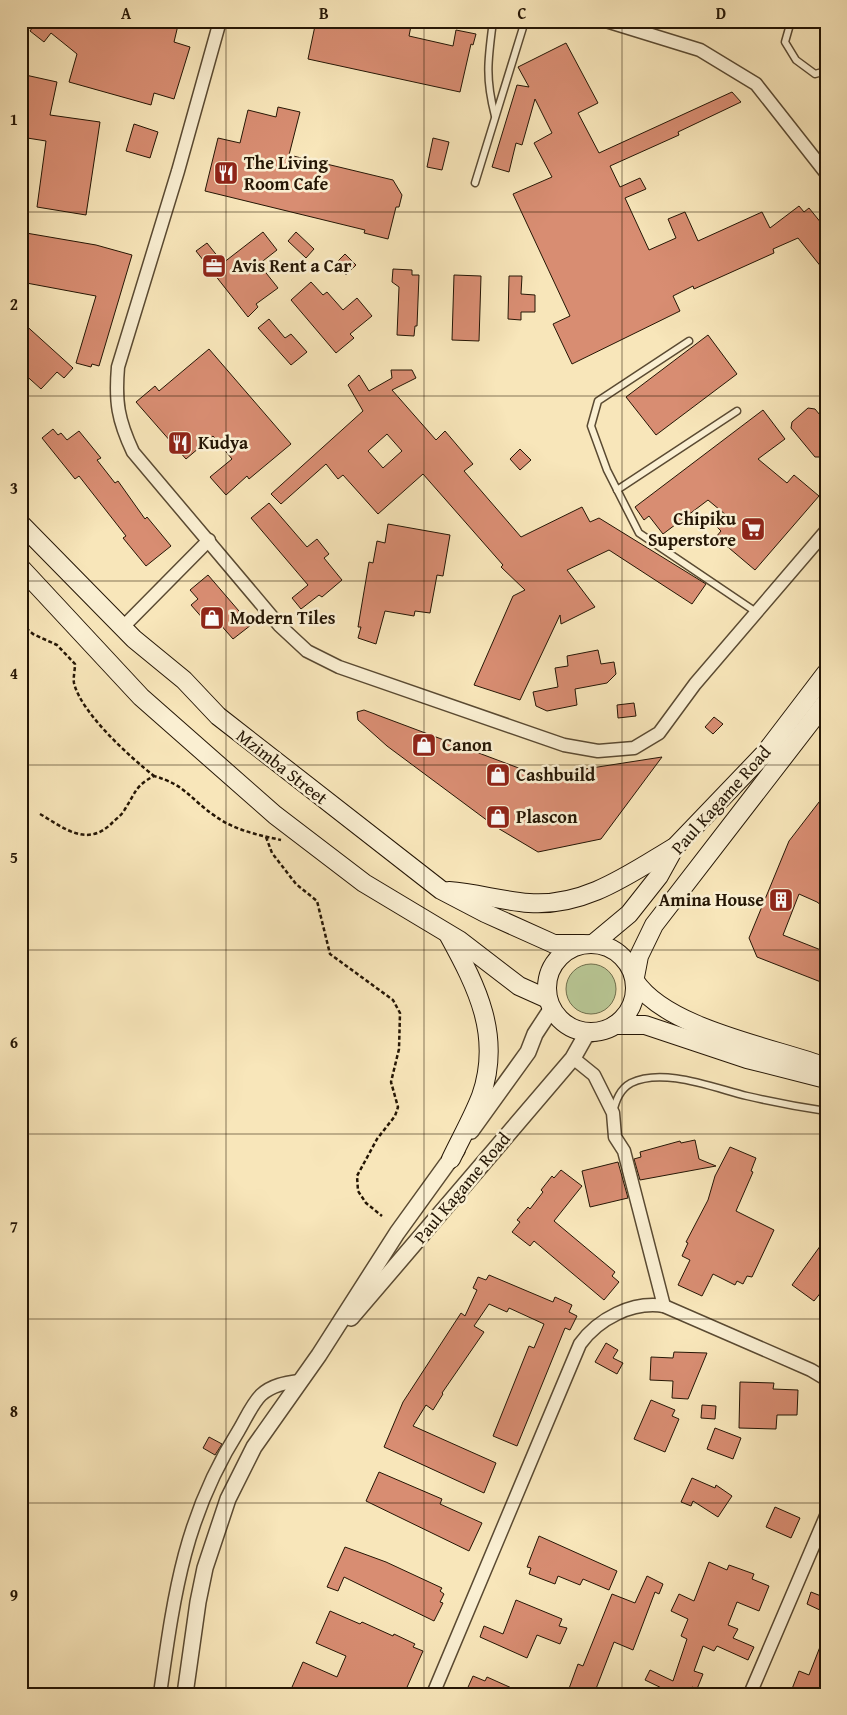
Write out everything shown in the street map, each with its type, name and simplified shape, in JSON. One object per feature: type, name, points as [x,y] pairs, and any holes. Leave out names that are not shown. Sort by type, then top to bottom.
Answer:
[{"type":"main road","name":"Mzimba Street","points":[[21,524],[123,627],[184,680],[218,716],[441,890],[485,914],[554,944],[589,944]]},
{"type":"main road","points":[[21,568],[141,697],[275,815],[364,883],[447,932],[519,986],[550,1004],[562,1021],[576,1029],[592,1032],[612,1027],[645,1025],[747,1059],[826,1079]]},
{"type":"main road","name":"Paul Kagame Road","points":[[589,944],[629,914],[659,876],[675,848],[765,753],[826,673]]},
{"type":"main road","points":[[612,1027],[632,1006],[636,989],[635,979],[639,956],[654,925],[826,702]]},
{"type":"main road","points":[[441,890],[472,892],[529,903],[558,902],[588,896],[675,848]]},
{"type":"main road","points":[[447,932],[471,975],[486,1016],[490,1051],[481,1095],[451,1159]]},
{"type":"main road","points":[[550,1004],[547,987],[554,964],[562,954],[589,944],[612,949],[622,956],[642,991],[662,1008],[696,1024],[826,1067]]},
{"type":"street","points":[[220,21],[178,171],[118,367],[116,392],[121,425],[134,452],[279,625],[307,651],[339,667],[564,745],[598,750],[634,748],[659,733],[695,684],[826,531]]},
{"type":"street","points":[[606,21],[700,50],[756,84],[826,173]]},
{"type":"street","points":[[123,627],[209,540]]},
{"type":"street","name":"Paul Kagame Road","points":[[319,1355],[397,1233],[528,1052],[550,1004]]},
{"type":"street","name":"Paul Kagame Road","points":[[185,1694],[198,1602],[205,1568],[228,1499],[254,1447],[299,1380],[319,1355],[404,1259],[573,1058],[586,1034],[612,1027]]},
{"type":"street","points":[[573,1058],[594,1075],[613,1113],[615,1137],[624,1151],[664,1306]]},
{"type":"street","points":[[433,1694],[580,1344],[599,1323],[610,1317],[643,1306],[664,1306],[811,1370],[826,1379]]},
{"type":"street","points":[[160,1694],[180,1569],[202,1501],[234,1438],[260,1395],[277,1384],[299,1380]]},
{"type":"street","points":[[750,1694],[826,1516]]},
{"type":"lane","points":[[494,21],[488,58],[488,89],[495,118]]},
{"type":"lane","points":[[475,183],[525,21]]},
{"type":"lane","points":[[791,21],[785,42],[796,60],[815,74],[826,71]]},
{"type":"lane","points":[[826,92],[826,98]]},
{"type":"lane","points":[[689,341],[598,401],[591,426],[607,470],[639,533],[756,612]]},
{"type":"lane","points":[[617,490],[737,411]]},
{"type":"lane","points":[[613,1113],[616,1100],[621,1091],[630,1084],[642,1080],[664,1078],[695,1082],[774,1102],[826,1111]]},
{"type":"path","points":[[21,624],[33,634],[57,645],[75,664],[74,682],[81,700],[127,755],[154,776],[168,780],[186,789],[203,807],[217,818],[250,833],[283,840]]},
{"type":"path","points":[[40,814],[75,834],[93,835],[104,831],[125,810],[141,782],[154,776]]},
{"type":"path","points":[[266,837],[272,852],[296,884],[318,901],[330,954],[393,1000],[400,1013],[398,1049],[391,1082],[398,1107],[395,1116],[377,1139],[357,1176],[358,1191],[366,1203],[382,1216]]},
{"type":"green space","points":[[591,964],[609,971],[616,989],[609,1007],[591,1014],[573,1007],[566,989],[573,971]]},
{"type":"building","points":[[37,21],[179,21],[174,42],[190,47],[174,99],[154,93],[151,105],[69,82],[77,54],[51,33],[44,42],[30,31]]},
{"type":"building","points":[[316,21],[346,21],[362,25],[363,21],[412,21],[409,36],[453,46],[456,30],[476,34],[473,45],[471,44],[460,92],[308,59]]},
{"type":"building","points":[[566,43],[598,103],[578,113],[599,153],[732,92],[741,102],[678,132],[679,135],[610,166],[620,187],[640,178],[646,189],[625,198],[649,250],[676,238],[668,219],[685,212],[698,241],[762,212],[770,228],[799,206],[804,212],[809,208],[826,229],[826,273],[798,238],[773,249],[774,253],[694,289],[693,286],[673,296],[680,311],[572,364],[553,324],[570,316],[513,194],[552,177],[534,143],[552,133],[535,99],[522,145],[516,143],[509,172],[492,167],[517,85],[529,87],[518,67]]},
{"type":"building","points":[[21,74],[57,82],[50,115],[100,122],[86,215],[37,207],[46,141],[21,137]]},
{"type":"building","points":[[278,107],[300,112],[289,155],[393,180],[402,195],[399,207],[396,207],[388,239],[364,233],[365,230],[205,191],[218,138],[240,143],[248,110],[276,117]]},
{"type":"building","points":[[134,124],[158,132],[150,158],[126,151]]},
{"type":"building","points":[[433,138],[449,142],[442,170],[427,167]]},
{"type":"building","points":[[263,232],[277,250],[259,264],[278,288],[256,304],[258,307],[248,317],[196,251],[207,243],[223,263]]},
{"type":"building","points":[[296,232],[314,249],[306,258],[288,241]]},
{"type":"building","points":[[26,233],[96,245],[132,255],[99,366],[92,364],[91,367],[76,363],[96,296],[21,282],[21,235],[25,236]]},
{"type":"building","points":[[345,254],[356,265],[346,275],[335,264]]},
{"type":"building","points":[[393,269],[412,270],[412,275],[419,275],[417,326],[415,326],[414,336],[397,335],[399,287],[392,282]]},
{"type":"building","points":[[454,275],[481,276],[479,341],[452,340]]},
{"type":"building","points":[[509,276],[522,276],[521,294],[535,295],[535,312],[521,312],[521,320],[508,319]]},
{"type":"building","points":[[311,282],[323,295],[327,292],[343,310],[357,298],[372,316],[350,334],[354,338],[336,353],[291,300]]},
{"type":"building","points":[[269,319],[285,338],[291,334],[307,352],[291,365],[258,328]]},
{"type":"building","points":[[21,321],[73,368],[64,378],[57,372],[41,389],[21,371]]},
{"type":"building","points":[[708,335],[737,374],[656,435],[626,397]]},
{"type":"building","points":[[209,349],[291,444],[249,479],[247,476],[226,495],[210,477],[232,459],[213,436],[186,459],[136,402],[155,386],[159,391]]},
{"type":"building","points":[[391,370],[412,370],[416,378],[392,390],[436,440],[445,431],[473,464],[464,471],[521,537],[582,507],[590,522],[599,518],[706,584],[692,604],[609,550],[567,570],[595,607],[561,624],[560,615],[520,700],[474,685],[513,596],[525,590],[501,567],[503,565],[423,474],[378,514],[343,475],[338,479],[326,464],[281,504],[271,494],[363,411],[348,385],[359,375],[369,391],[392,378]],"holes":[[[387,434],[402,451],[383,468],[368,451]]]},
{"type":"building","points":[[808,408],[815,409],[820,415],[826,410],[826,453],[821,457],[815,457],[791,428],[792,422]]},
{"type":"building","points":[[763,410],[785,439],[758,459],[787,483],[794,475],[819,496],[755,570],[716,537],[721,531],[716,526],[726,515],[708,500],[663,534],[649,516],[644,520],[635,507]]},
{"type":"building","points":[[53,429],[58,435],[61,433],[67,440],[79,431],[101,458],[97,460],[115,483],[118,481],[145,519],[147,517],[171,546],[146,566],[123,538],[126,536],[79,476],[75,479],[42,438]]},
{"type":"building","points":[[520,449],[531,460],[520,470],[510,459]]},
{"type":"building","points":[[269,503],[307,547],[317,539],[329,554],[324,558],[342,580],[322,597],[319,595],[301,609],[292,598],[308,585],[251,518]]},
{"type":"building","points":[[388,524],[450,535],[443,576],[437,575],[430,613],[415,611],[414,616],[385,611],[376,644],[358,638],[361,627],[358,627],[369,562],[373,563],[377,541],[385,543]]},
{"type":"building","points":[[208,575],[251,625],[233,639],[219,623],[212,629],[191,605],[198,599],[190,590]]},
{"type":"building","points":[[598,650],[601,664],[614,662],[616,674],[607,683],[575,689],[577,705],[547,711],[536,706],[533,692],[558,687],[555,668],[568,666],[567,656]]},
{"type":"building","points":[[634,703],[636,716],[618,718],[617,705]]},
{"type":"building","points":[[364,710],[540,776],[662,757],[601,839],[538,852],[496,827],[387,746],[358,720],[357,712]]},
{"type":"building","points":[[714,717],[723,724],[713,734],[705,727]]},
{"type":"building","name":"Amina House","points":[[826,793],[826,909],[817,902],[799,894],[783,935],[826,952],[826,984],[757,957],[749,938],[789,841]]},
{"type":"building","points":[[695,1140],[699,1159],[716,1166],[640,1180],[634,1159],[641,1157],[640,1152],[680,1141],[681,1143]]},
{"type":"building","points":[[730,1147],[756,1158],[751,1171],[753,1172],[736,1211],[774,1230],[752,1277],[747,1276],[743,1284],[737,1281],[735,1285],[713,1274],[702,1296],[678,1285],[690,1260],[682,1256],[688,1243],[686,1242],[708,1200],[715,1176]]},
{"type":"building","points":[[618,1162],[628,1198],[590,1207],[582,1171]]},
{"type":"building","points":[[561,1170],[582,1186],[554,1221],[615,1272],[612,1276],[619,1282],[604,1300],[534,1241],[530,1246],[512,1232],[520,1222],[517,1220],[528,1207],[530,1209],[552,1176],[554,1178]]},
{"type":"building","points":[[826,1238],[826,1286],[814,1301],[792,1285]]},
{"type":"building","points":[[489,1275],[553,1302],[555,1297],[572,1305],[569,1312],[577,1316],[570,1330],[565,1328],[517,1446],[493,1436],[529,1346],[534,1348],[544,1324],[509,1308],[507,1312],[489,1304],[474,1326],[484,1332],[442,1393],[433,1410],[426,1405],[413,1426],[496,1463],[484,1493],[384,1447],[403,1402],[461,1313],[465,1316],[477,1290],[473,1288],[478,1277],[486,1280]]},
{"type":"building","points":[[606,1343],[618,1350],[613,1358],[623,1363],[617,1374],[595,1362]]},
{"type":"building","points":[[674,1352],[707,1353],[688,1399],[672,1398],[673,1381],[650,1380],[651,1357],[673,1358]]},
{"type":"building","points":[[740,1382],[774,1383],[773,1389],[798,1390],[797,1415],[777,1415],[776,1429],[739,1428]]},
{"type":"building","points":[[651,1400],[675,1410],[672,1416],[679,1419],[665,1452],[634,1439]]},
{"type":"building","points":[[702,1405],[716,1406],[715,1419],[701,1418]]},
{"type":"building","points":[[715,1428],[741,1438],[733,1459],[707,1449]]},
{"type":"building","points":[[209,1437],[222,1444],[215,1455],[203,1448]]},
{"type":"building","points":[[379,1472],[442,1499],[440,1504],[482,1523],[469,1551],[366,1501]]},
{"type":"building","points":[[692,1478],[715,1488],[716,1485],[732,1496],[718,1517],[693,1501],[691,1506],[681,1502]]},
{"type":"building","points":[[775,1507],[800,1518],[791,1538],[766,1527]]},
{"type":"building","points":[[539,1536],[617,1571],[609,1590],[583,1579],[580,1585],[558,1576],[555,1584],[529,1574],[531,1568],[527,1567]]},
{"type":"building","points":[[345,1547],[386,1562],[442,1588],[440,1591],[444,1594],[440,1602],[443,1603],[434,1621],[344,1577],[338,1591],[327,1587]]},
{"type":"building","points":[[709,1562],[727,1570],[729,1565],[754,1574],[752,1579],[769,1586],[759,1611],[737,1602],[728,1625],[738,1629],[733,1638],[754,1647],[748,1660],[717,1646],[714,1651],[703,1646],[694,1671],[703,1674],[697,1689],[692,1687],[690,1694],[674,1694],[645,1680],[650,1670],[673,1681],[687,1639],[681,1636],[688,1619],[671,1611],[679,1594],[694,1601]]},
{"type":"building","points":[[647,1576],[663,1584],[659,1594],[655,1592],[633,1650],[614,1642],[594,1694],[567,1694],[578,1664],[583,1666],[612,1594],[635,1603]]},
{"type":"building","points":[[811,1592],[826,1598],[822,1611],[807,1604]]},
{"type":"building","points":[[516,1600],[562,1619],[559,1626],[567,1628],[560,1644],[537,1635],[527,1658],[480,1637],[484,1626],[503,1634]]},
{"type":"building","points":[[330,1611],[360,1624],[362,1622],[393,1636],[394,1634],[415,1644],[413,1647],[423,1651],[404,1694],[289,1694],[303,1662],[337,1677],[346,1656],[316,1643]]},
{"type":"building","points":[[825,1634],[826,1694],[790,1694],[799,1671],[809,1675]]},
{"type":"building","points":[[473,1676],[485,1681],[487,1677],[525,1694],[465,1694]]},
{"type":"place","name":"The Living Room Cafe","points":[[226,173]]},
{"type":"place","name":"Avis Rent a Car","points":[[214,266]]},
{"type":"place","name":"Kudya","points":[[180,443]]},
{"type":"place","name":"Chipiku Superstore","points":[[753,529]]},
{"type":"place","name":"Modern Tiles","points":[[212,618]]},
{"type":"place","name":"Canon","points":[[424,745]]},
{"type":"place","name":"Cashbuild","points":[[498,775]]},
{"type":"place","name":"Plascon","points":[[498,817]]},
{"type":"place","name":"Amina House","points":[[781,900]]}]
